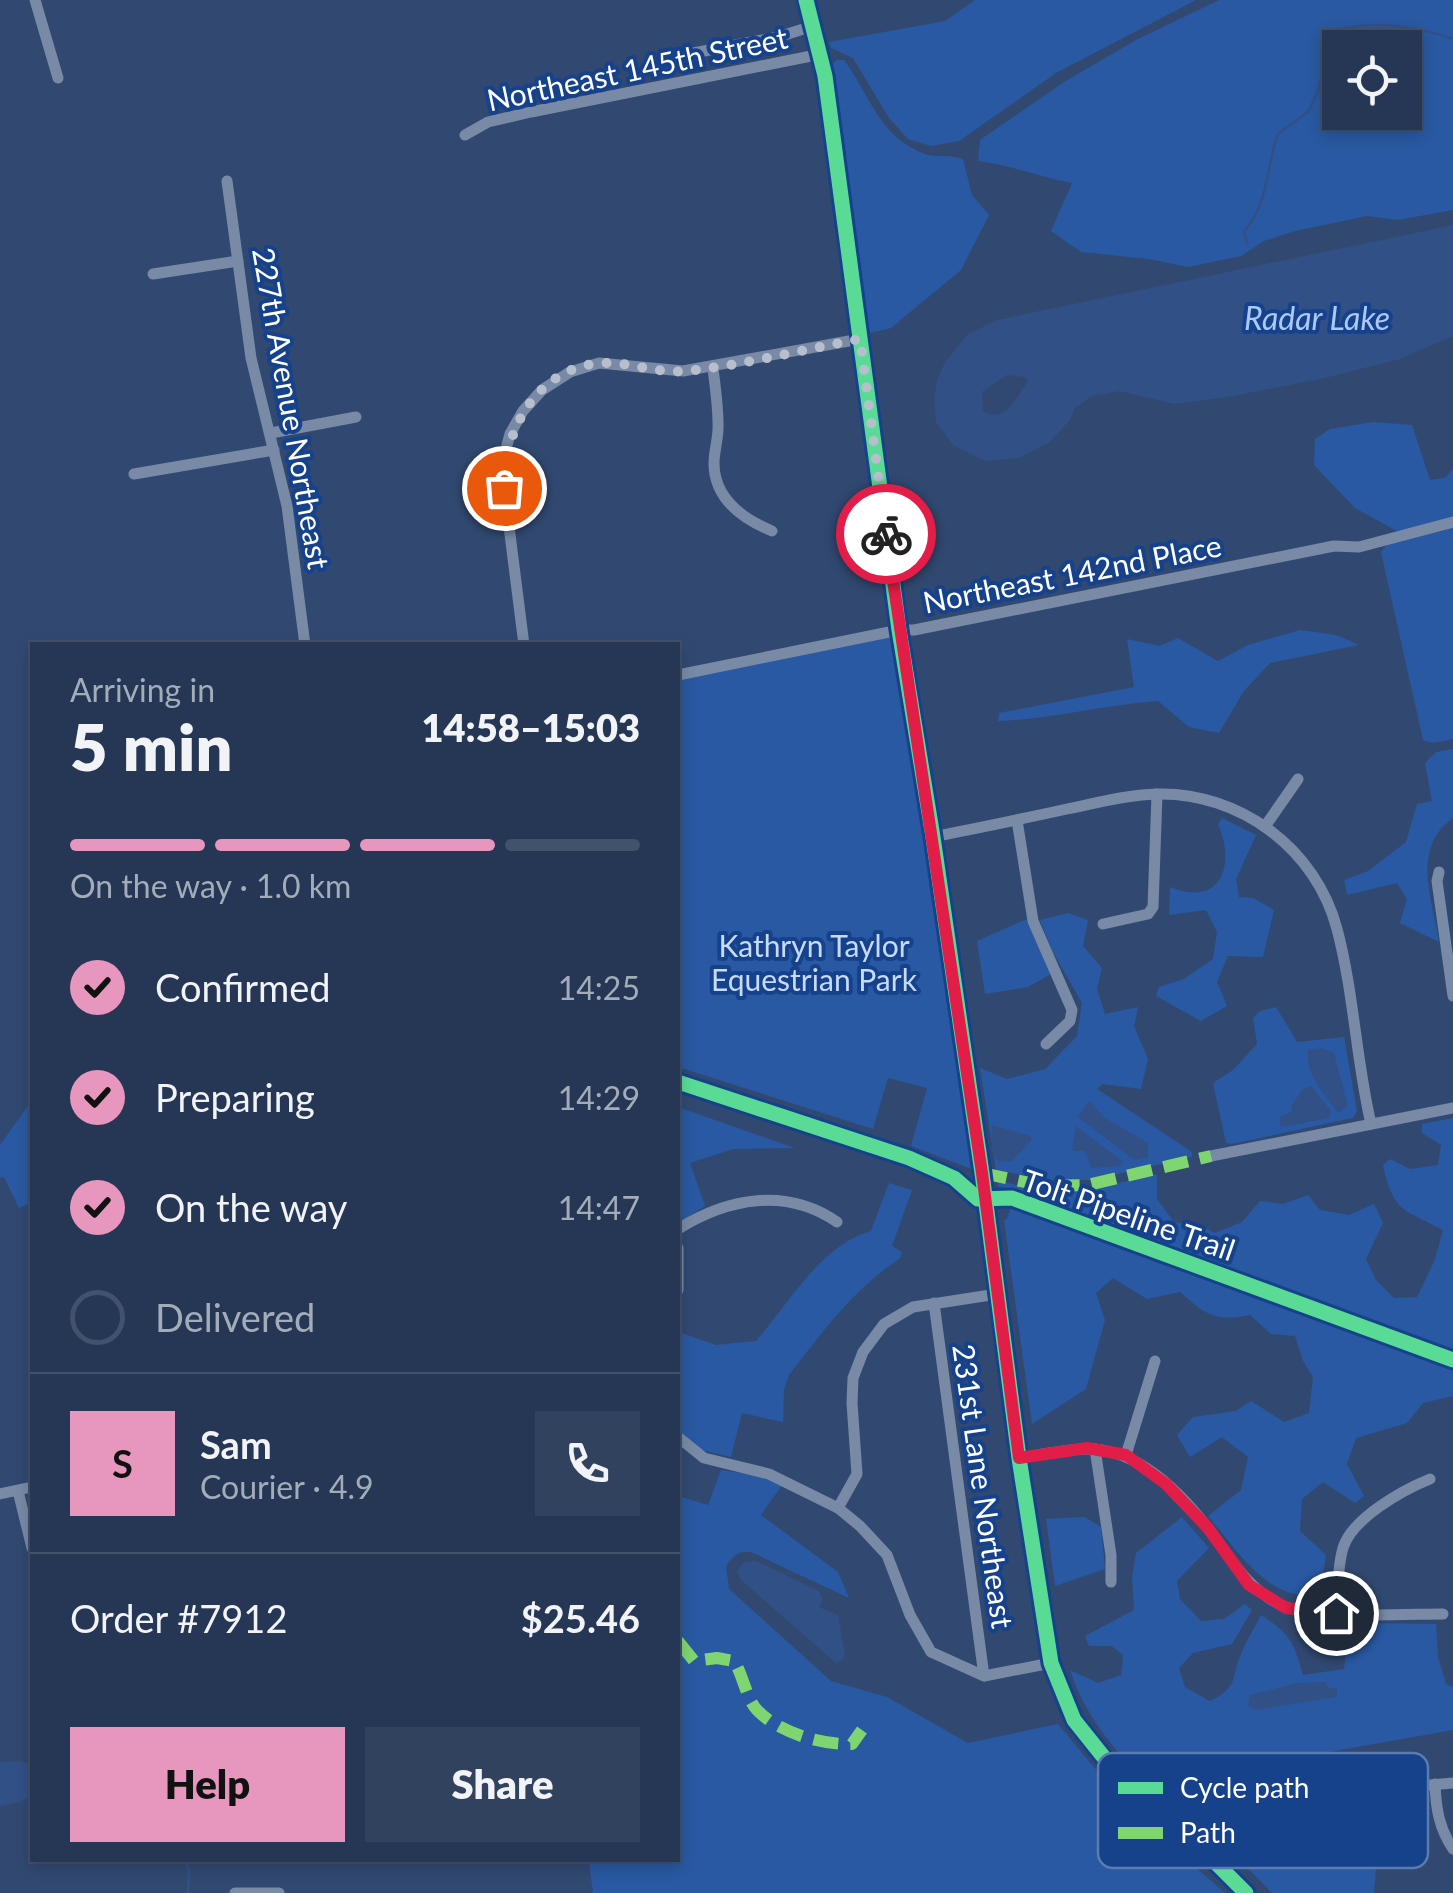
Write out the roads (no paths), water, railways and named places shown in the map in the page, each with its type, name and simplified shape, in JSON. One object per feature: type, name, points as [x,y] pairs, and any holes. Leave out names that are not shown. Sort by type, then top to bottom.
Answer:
[{"type":"street","points":[[34,0],[58,78]]},
{"type":"street","points":[[806,0],[821,54],[899,630],[1051,1663],[1074,1720],[1101,1753]]},
{"type":"street","points":[[684,54],[778,37],[814,26]]},
{"type":"street","name":"Northeast 145th Street","points":[[465,135],[488,122],[531,112],[821,54]]},
{"type":"street","name":"227th Avenue Northeast","points":[[228,180],[251,358],[296,561],[305,642]]},
{"type":"street","points":[[153,274],[238,261]]},
{"type":"street","points":[[524,642],[503,460],[510,434],[523,411],[542,390],[570,372],[599,363],[660,372],[713,368],[860,339]]},
{"type":"street","points":[[713,368],[718,424],[714,466],[719,486],[732,508],[748,521],[772,531]]},
{"type":"street","points":[[270,433],[356,417]]},
{"type":"street","points":[[134,474],[274,450]]},
{"type":"street","name":"Northeast 142nd Place","points":[[680,674],[1151,585],[1334,546],[1359,548],[1453,522]]},
{"type":"street","points":[[1266,825],[1298,779]]},
{"type":"street","points":[[932,837],[1157,794],[1228,806],[1266,825],[1306,864],[1327,900],[1338,930],[1359,1074],[1371,1124]]},
{"type":"street","points":[[1103,924],[1148,914],[1154,907],[1157,794]]},
{"type":"street","points":[[1017,820],[1033,921],[1072,1010],[1070,1021],[1046,1044]]},
{"type":"street","points":[[1439,872],[1453,996]]},
{"type":"street","points":[[1211,1156],[1453,1108]]},
{"type":"street","points":[[680,1228],[702,1214],[741,1201],[786,1200],[820,1210],[837,1222]]},
{"type":"street","points":[[838,1508],[856,1474],[852,1403],[854,1378],[863,1352],[884,1324],[913,1308],[997,1294]]},
{"type":"street","name":"231st Lane Northeast","points":[[934,1303],[984,1676]]},
{"type":"street","points":[[1126,1455],[1154,1362]]},
{"type":"street","points":[[680,1440],[704,1458],[769,1474],[838,1508],[887,1555],[910,1615],[932,1652],[984,1676],[1051,1663]]},
{"type":"street","points":[[1019,1458],[1095,1450],[1126,1455],[1166,1484],[1208,1528],[1249,1585],[1286,1608],[1336,1613],[1443,1614]]},
{"type":"street","points":[[1095,1450],[1111,1555],[1110,1582]]},
{"type":"street","points":[[1336,1613],[1344,1545],[1372,1512],[1401,1491],[1430,1480]]},
{"type":"street","points":[[0,1494],[30,1488]]},
{"type":"street","points":[[18,1491],[30,1540]]},
{"type":"street","points":[[1428,1785],[1453,1782]]},
{"type":"street","points":[[1435,1784],[1442,1834],[1453,1849]]},
{"type":"street","points":[[1221,1868],[1246,1893]]},
{"type":"street","points":[[235,1893],[278,1893]]},
{"type":"water","name":"Radar Lake","points":[[1453,225],[1453,336],[1400,359],[1228,397],[1174,404],[1120,391],[1092,396],[1075,408],[1070,420],[1050,442],[1019,458],[985,461],[953,445],[936,422],[934,397],[945,362],[967,335],[997,320]],"holes":[[[1007,375],[1028,381],[1004,412],[983,411],[982,392]]]},
{"type":"water","points":[[1322,1048],[1334,1053],[1348,1107],[1338,1113],[1310,1068],[1308,1050]]},
{"type":"water","points":[[1311,1086],[1331,1111],[1329,1118],[1281,1127],[1279,1118],[1292,1111],[1291,1106],[1303,1089]]},
{"type":"water","points":[[1089,1101],[1105,1118],[1148,1143],[1148,1157],[1134,1160],[1078,1117]]},
{"type":"water","points":[[992,1125],[1030,1136],[1032,1140],[1012,1161],[999,1162],[991,1150]]},
{"type":"water","points":[[1076,1126],[1123,1162],[1120,1166],[1092,1168],[1084,1151],[1072,1151]]},
{"type":"water","points":[[756,1561],[819,1591],[823,1600],[819,1607],[838,1615],[843,1660],[836,1663],[740,1579],[737,1571],[744,1562]]},
{"type":"water","points":[[1326,1682],[1328,1688],[1337,1688],[1337,1697],[1256,1710],[1248,1705],[1250,1695],[1298,1683]]},
{"type":"water","points":[[0,1762],[30,1764],[30,1796],[0,1806]]},
{"type":"waterway","points":[[1247,244],[1244,231],[1263,197],[1278,134],[1309,111],[1328,50],[1341,29],[1397,26],[1453,39]]},
{"type":"waterway","points":[[186,1862],[188,1893]]},
{"type":"park label","name":"Kathryn Taylor Equestrian Park","points":[[814,962]]}]
